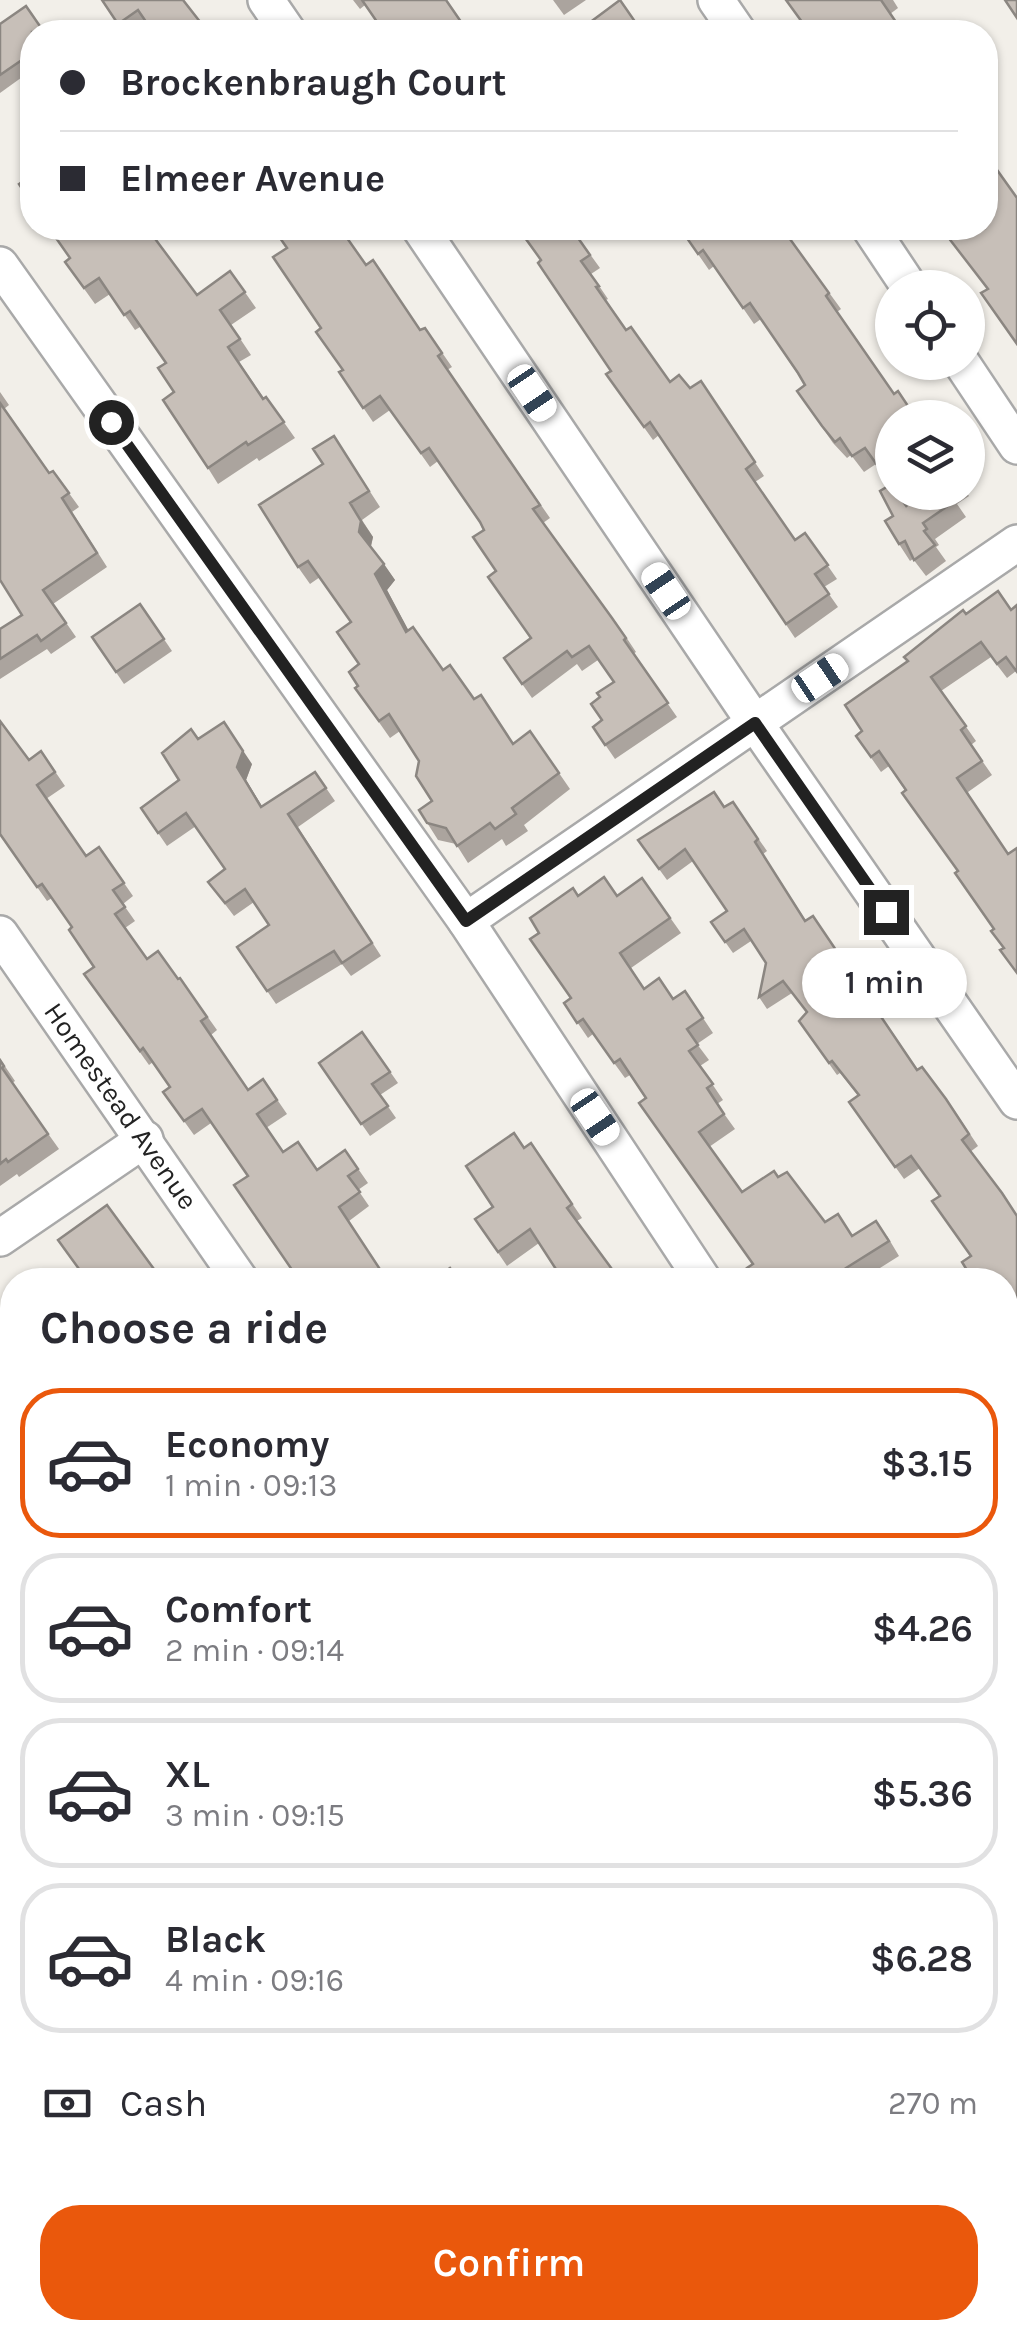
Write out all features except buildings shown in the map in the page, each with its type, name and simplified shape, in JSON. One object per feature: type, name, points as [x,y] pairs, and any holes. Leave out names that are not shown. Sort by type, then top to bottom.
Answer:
[{"type":"street","points":[[428,240],[1017,1102]]},
{"type":"street","points":[[878,240],[898,270]]},
{"type":"street","points":[[0,265],[466,921],[695,1268]]},
{"type":"street","points":[[973,380],[1017,446]]},
{"type":"street","points":[[466,921],[1017,544]]},
{"type":"street","name":"Homestead Avenue","points":[[0,934],[232,1268]]},
{"type":"street","points":[[0,1238],[144,1139]]},
{"type":"route","points":[[111,422],[466,921],[755,723],[886,912]]}]
